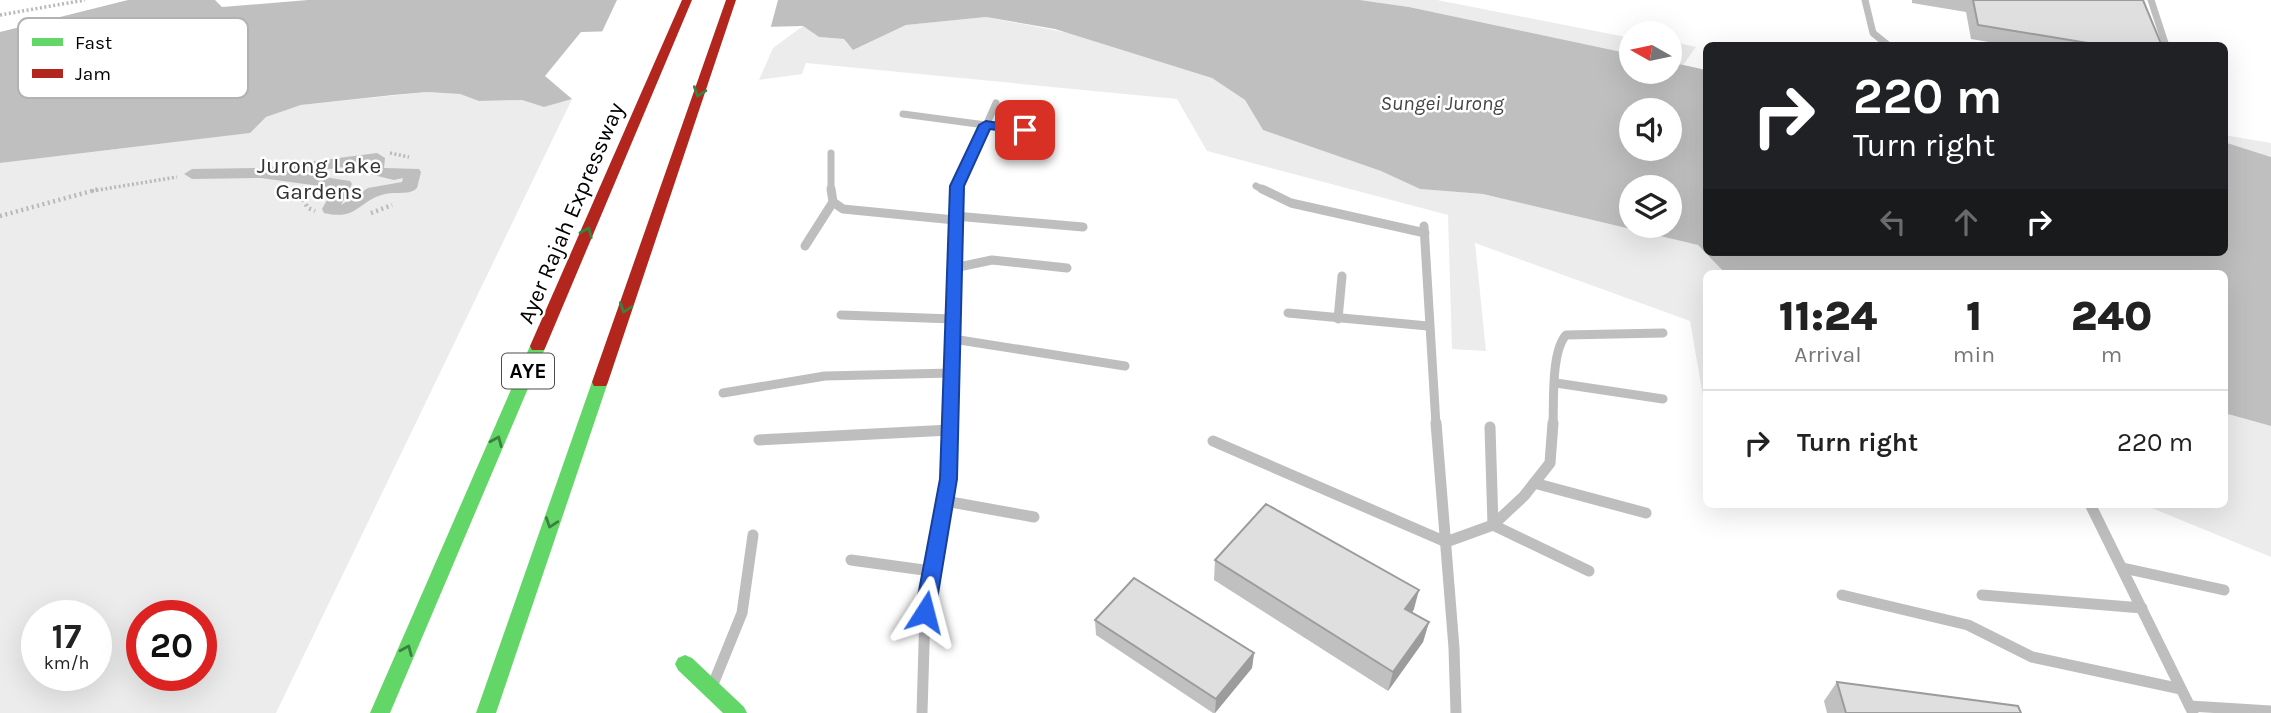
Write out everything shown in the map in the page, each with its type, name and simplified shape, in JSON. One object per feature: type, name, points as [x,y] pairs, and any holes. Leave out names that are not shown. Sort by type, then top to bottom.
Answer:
[{"type":"main road","name":"Ayer Rajah Expressway","points":[[380,713],[687,0]]},
{"type":"main road","points":[[486,713],[731,0]]},
{"type":"main road","points":[[685,664],[737,713]]},
{"type":"street","points":[[192,174],[261,173],[356,158],[377,158],[375,171],[382,174],[414,172],[409,188],[393,186],[361,197],[344,211],[330,209],[344,184],[261,173]]},
{"type":"lane","points":[[1866,0],[1870,30],[1882,42]]},
{"type":"lane","points":[[2151,0],[2165,42]]},
{"type":"lane","points":[[922,713],[925,612],[946,501],[957,186],[996,103]]},
{"type":"lane","points":[[903,114],[1045,133]]},
{"type":"lane","points":[[831,153],[833,202],[843,209],[1083,227]]},
{"type":"lane","points":[[1256,186],[1291,203],[1425,230],[1428,326],[1446,542],[1456,713]]},
{"type":"lane","points":[[805,246],[833,202]]},
{"type":"lane","points":[[954,268],[992,260],[1067,268]]},
{"type":"lane","points":[[1338,319],[1342,276]]},
{"type":"lane","points":[[1288,313],[1428,326]]},
{"type":"lane","points":[[841,315],[953,319]]},
{"type":"lane","points":[[1213,441],[1446,542],[1493,525],[1524,496],[1550,463],[1560,342],[1566,335],[1663,333]]},
{"type":"lane","points":[[953,339],[1125,366]]},
{"type":"lane","points":[[723,394],[825,376],[952,373]]},
{"type":"lane","points":[[1556,383],[1663,399]]},
{"type":"lane","points":[[1490,428],[1493,525]]},
{"type":"lane","points":[[759,440],[950,430]]},
{"type":"lane","points":[[1534,483],[1646,513]]},
{"type":"lane","points":[[946,501],[1034,517]]},
{"type":"lane","points":[[2092,508],[2191,710],[2271,711]]},
{"type":"lane","points":[[1493,525],[1589,571]]},
{"type":"lane","points":[[711,689],[741,613],[753,535]]},
{"type":"lane","points":[[851,560],[931,571]]},
{"type":"lane","points":[[2123,568],[2224,590]]},
{"type":"lane","points":[[1982,594],[2142,608]]},
{"type":"lane","points":[[1842,595],[1968,625],[2032,657],[2181,689]]},
{"type":"path","points":[[0,15],[85,0]]},
{"type":"path","points":[[0,216],[109,186],[192,174]]},
{"type":"green space","points":[[1360,0],[1437,0],[1619,36],[1619,51],[1409,7]]},
{"type":"green space","points":[[986,17],[1090,37],[1212,78],[1245,100],[1263,130],[1381,171],[1420,189],[1483,194],[1619,226],[1619,238],[1668,238],[1698,245],[1703,250],[1703,256],[1709,256],[1722,270],[1703,270],[1703,396],[1690,321],[1475,243],[1486,351],[1452,349],[1448,215],[1207,151],[1177,99],[806,63],[802,74],[759,80],[773,48],[803,26],[819,37],[844,39],[853,50],[906,25]]},
{"type":"green space","points":[[1682,44],[1696,47],[1683,65]]},
{"type":"green space","name":"Jurong Lake Gardens","points":[[427,92],[460,94],[479,101],[522,100],[544,107],[572,99],[276,713],[0,713],[0,163],[249,133],[266,117],[301,105]]},
{"type":"green space","points":[[2228,136],[2271,143],[2271,157],[2228,143]]},
{"type":"green space","points":[[2228,414],[2271,426],[2271,557],[2152,508],[2228,508]]},
{"type":"water","name":"Sungei Jurong","points":[[128,0],[215,0],[222,7],[308,0],[1360,0],[1409,7],[1619,51],[1619,84],[1682,84],[1682,65],[1703,69],[1703,250],[1698,245],[1668,238],[1682,238],[1682,175],[1619,175],[1619,226],[1483,194],[1420,189],[1381,171],[1263,130],[1245,100],[1212,78],[1055,29],[986,17],[906,25],[853,50],[844,39],[819,37],[803,26],[581,32],[545,76],[572,99],[544,107],[522,100],[479,101],[460,94],[427,92],[393,95],[301,105],[266,117],[250,133],[0,163],[0,32],[18,28],[18,98],[248,98],[248,18],[56,18]]},
{"type":"water","name":"Sungei Jurong","points":[[2228,143],[2271,157],[2271,426],[2228,414],[2228,270],[1722,270],[1709,256],[2228,256]]},
{"type":"pier","points":[[617,0],[778,0],[770,30],[601,34]]},
{"type":"building","points":[[1973,0],[2143,0],[2160,42],[2082,42],[1978,25]]},
{"type":"building","points":[[1266,504],[1419,590],[1405,609],[1429,622],[1393,672],[1215,560]]},
{"type":"building","points":[[1134,578],[1254,653],[1216,699],[1095,620]]},
{"type":"building","points":[[1837,682],[2018,706],[2021,713],[1846,713]]},
{"type":"traffic: fast","points":[[380,713],[538,346]]},
{"type":"traffic: fast","points":[[486,713],[600,382]]},
{"type":"traffic: fast","points":[[685,664],[737,713]]},
{"type":"traffic: jam","points":[[538,346],[687,0]]},
{"type":"traffic: jam","points":[[600,382],[731,0]]},
{"type":"route","points":[[925,612],[949,479],[957,186],[986,125],[1025,130]]}]
